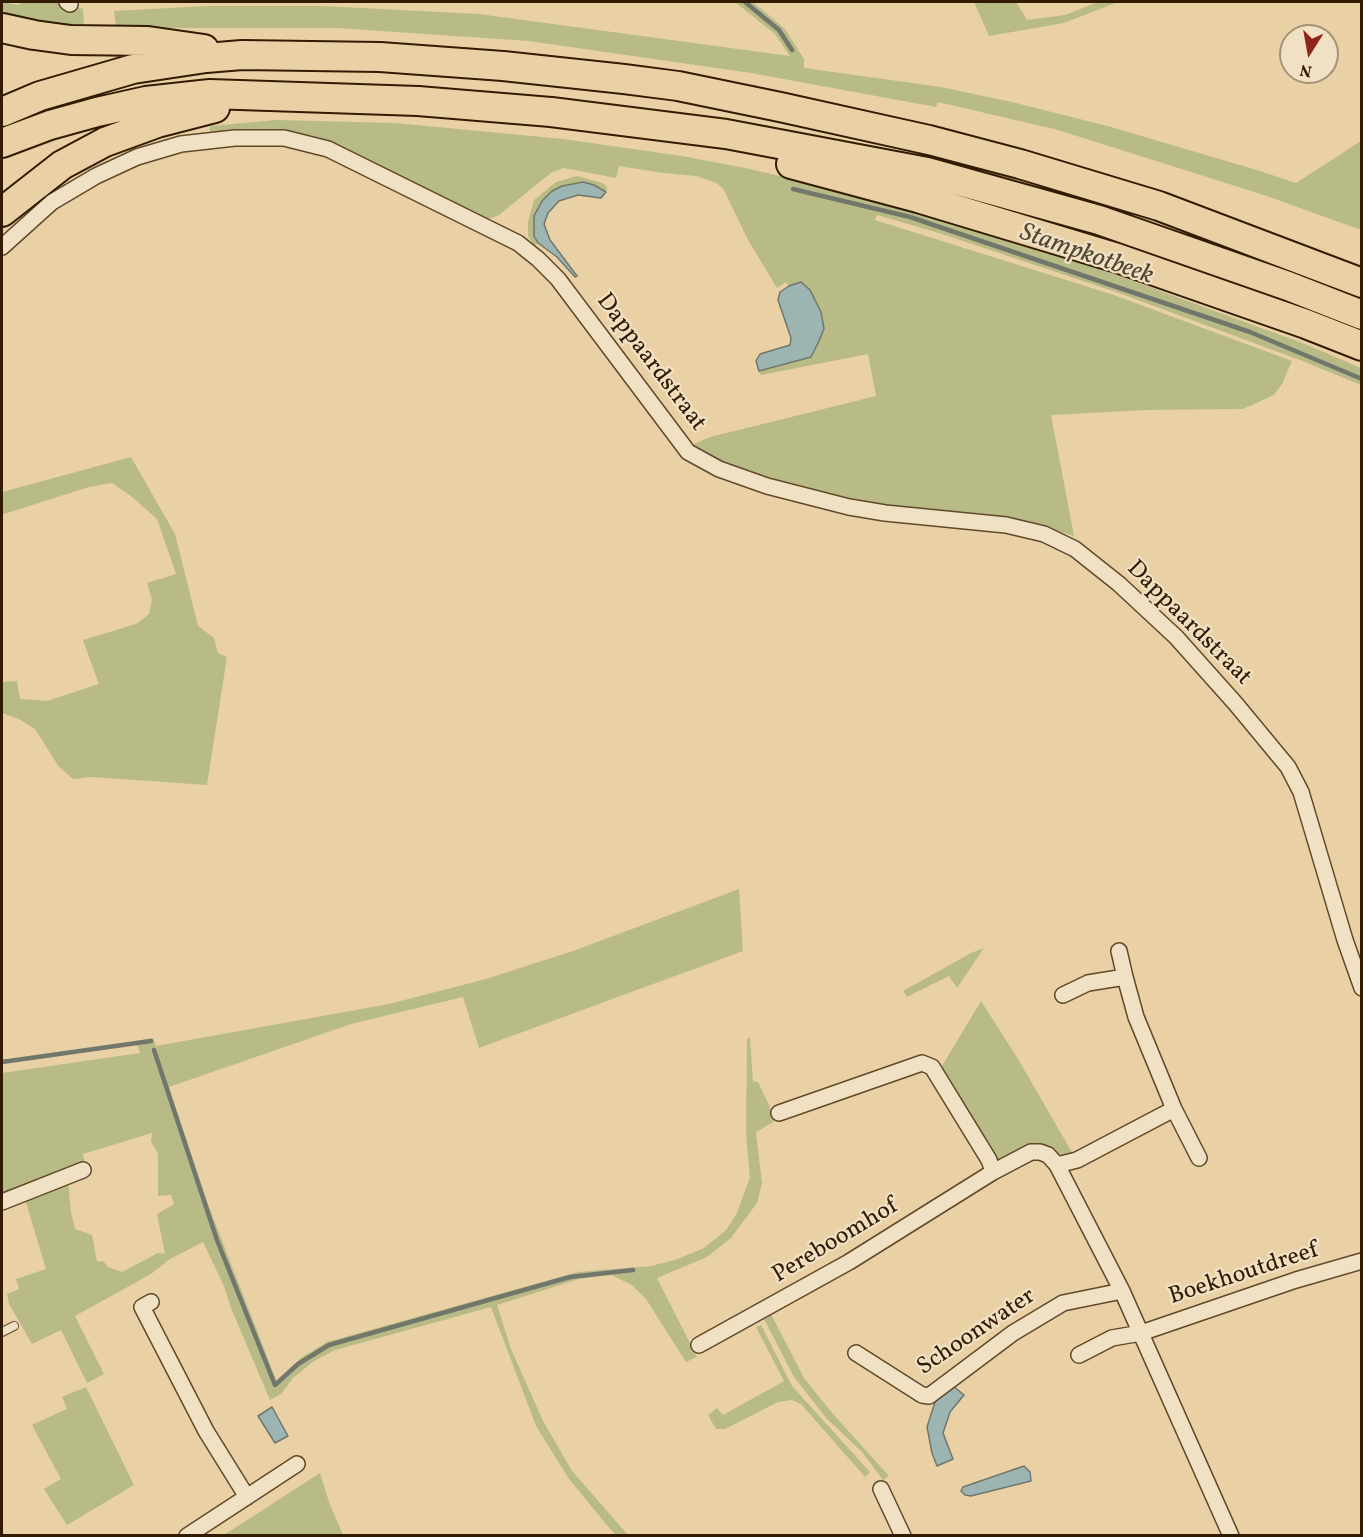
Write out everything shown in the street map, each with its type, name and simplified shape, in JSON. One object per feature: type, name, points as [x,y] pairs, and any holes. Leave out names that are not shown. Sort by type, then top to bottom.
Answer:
[{"type":"highway","points":[[2,28],[71,40],[148,41],[242,55]]},
{"type":"highway","points":[[2,112],[40,96],[133,69],[206,57],[242,55],[380,57],[503,66],[657,83],[929,140],[1041,170],[1159,206],[1362,283]]},
{"type":"highway","points":[[2,143],[50,125],[146,101],[210,94],[418,101],[518,109],[726,134],[927,172],[1016,196],[1099,220],[1288,286],[1362,315]]},
{"type":"highway","points":[[2,212],[62,165],[105,142],[157,123],[270,95]]},
{"type":"highway","points":[[669,127],[764,157],[918,198],[1117,258],[1362,346]]},
{"type":"street","name":"Dappaardstraat","points":[[2,247],[52,202],[96,176],[137,157],[181,144],[244,138],[284,138],[328,149],[518,243],[558,279],[688,452],[718,469],[767,486],[849,507],[885,513],[1006,525],[1044,534],[1075,549],[1119,584],[1176,637],[1288,767],[1301,792],[1345,940],[1362,988]]},
{"type":"street","points":[[1119,951],[1136,1017],[1174,1109],[1199,1158]]},
{"type":"street","points":[[1063,994],[1088,982],[1125,977]]},
{"type":"street","points":[[779,1113],[922,1063],[932,1067],[989,1160],[993,1172]]},
{"type":"street","points":[[1174,1109],[1077,1160],[1057,1164],[1122,1291],[1229,1535]]},
{"type":"street","name":"Pereboomhof","points":[[699,1345],[849,1262],[993,1172],[1031,1152],[1048,1155],[1057,1164]]},
{"type":"street","points":[[2,1202],[83,1170]]},
{"type":"street","name":"Boekhoutdreef","points":[[1141,1333],[1296,1280],[1362,1261]]},
{"type":"street","name":"Schoonwater","points":[[856,1353],[922,1395],[929,1396],[1013,1333],[1063,1303],[1122,1291]]},
{"type":"street","points":[[151,1302],[142,1307],[206,1431],[247,1497]]},
{"type":"street","points":[[1079,1354],[1112,1338],[1141,1333]]},
{"type":"street","points":[[187,1536],[297,1464]]},
{"type":"street","points":[[881,1489],[903,1536]]},
{"type":"lane","points":[[2,1332],[14,1326]]},
{"type":"green space","points":[[2,2],[19,5],[22,2],[57,2],[68,8],[77,7],[83,9],[84,26],[40,22],[2,13]]},
{"type":"green space","points":[[735,2],[753,2],[785,29],[804,59],[804,68],[941,87],[1012,102],[1111,127],[1296,183],[1361,141],[1361,230],[1267,196],[1058,130],[938,102],[936,107],[751,73],[529,41],[336,28],[116,28],[114,11],[206,6],[323,6],[479,14],[790,56],[775,34]]},
{"type":"green space","points":[[974,2],[1016,2],[1027,20],[1065,15],[1098,2],[1118,2],[1064,23],[989,36]]},
{"type":"green space","points":[[277,120],[395,123],[563,139],[682,156],[876,198],[1092,266],[1305,344],[1361,368],[1361,385],[1119,293],[939,233],[877,215],[875,220],[1114,295],[1292,361],[1282,384],[1274,395],[1243,409],[1147,410],[1051,415],[1074,536],[1037,525],[879,507],[805,491],[714,460],[692,445],[710,437],[876,396],[868,354],[761,375],[759,371],[811,357],[824,329],[801,282],[789,286],[786,282],[777,288],[747,238],[724,190],[717,183],[696,176],[619,166],[616,178],[564,168],[552,172],[499,215],[488,219],[481,218],[299,134],[256,130],[210,132],[210,126]]},
{"type":"green space","points":[[577,176],[602,183],[607,187],[606,192],[601,188],[583,183],[573,183],[562,186],[542,201],[534,216],[534,236],[538,243],[534,246],[528,236],[528,222],[534,200],[556,182]]},
{"type":"green space","points":[[131,457],[175,534],[198,626],[214,638],[218,653],[227,657],[207,785],[92,777],[73,779],[59,767],[35,729],[19,719],[2,713],[2,682],[17,681],[20,699],[47,701],[99,684],[83,640],[136,624],[149,614],[152,600],[147,583],[176,574],[157,519],[112,483],[89,487],[4,514],[2,513],[2,492]]},
{"type":"green space","points":[[739,889],[743,951],[479,1048],[463,997],[351,1024],[169,1087],[209,1207],[277,1382],[302,1357],[327,1342],[578,1272],[651,1266],[678,1259],[704,1248],[726,1230],[737,1213],[750,1177],[746,1135],[747,1038],[750,1038],[753,1081],[758,1082],[775,1121],[756,1132],[762,1183],[757,1203],[731,1238],[707,1257],[657,1278],[697,1357],[686,1362],[646,1299],[632,1285],[611,1275],[579,1279],[497,1305],[511,1349],[543,1421],[572,1471],[628,1535],[616,1535],[606,1524],[569,1479],[536,1426],[491,1307],[335,1350],[314,1361],[293,1378],[281,1394],[270,1400],[224,1286],[203,1242],[75,1316],[104,1374],[87,1383],[61,1330],[32,1344],[9,1304],[7,1294],[19,1289],[16,1279],[46,1269],[24,1196],[68,1180],[75,1229],[92,1235],[97,1262],[103,1261],[108,1267],[122,1272],[158,1253],[165,1254],[157,1214],[174,1204],[171,1195],[158,1196],[158,1154],[151,1141],[152,1133],[83,1154],[85,1164],[2,1194],[2,1073],[140,1053],[136,1041],[153,1038],[156,1046],[389,1004],[486,979],[573,951]]},
{"type":"green space","points":[[984,948],[957,988],[949,976],[907,997],[903,991],[971,953]]},
{"type":"green space","points":[[981,1001],[1018,1059],[1073,1154],[1063,1157],[1045,1148],[1003,1162],[997,1160],[942,1066]]},
{"type":"green space","points":[[771,1314],[804,1378],[889,1476],[883,1480],[862,1452],[827,1419],[794,1377],[764,1319]]},
{"type":"green space","points":[[761,1325],[792,1386],[870,1472],[865,1477],[801,1404],[792,1400],[778,1402],[725,1429],[716,1429],[708,1415],[717,1408],[723,1415],[784,1381],[756,1327]]},
{"type":"green space","points":[[86,1387],[134,1485],[67,1525],[44,1489],[61,1479],[32,1425],[67,1409],[62,1397]]},
{"type":"green space","points":[[320,1473],[343,1535],[224,1535]]},
{"type":"water","points":[[583,182],[606,192],[601,198],[578,195],[559,201],[548,213],[544,224],[550,240],[577,276],[575,277],[557,257],[538,243],[534,236],[534,216],[542,201],[552,191],[562,186]]},
{"type":"water","points":[[801,282],[810,290],[821,312],[824,329],[818,343],[811,357],[759,371],[756,361],[760,354],[790,345],[791,338],[778,300],[780,292]]},
{"type":"water","points":[[952,1385],[964,1395],[950,1412],[943,1433],[953,1459],[937,1466],[927,1427],[936,1399]]},
{"type":"water","points":[[272,1407],[288,1436],[275,1443],[258,1416]]},
{"type":"water","points":[[1024,1466],[1030,1472],[1031,1481],[971,1496],[961,1491],[963,1487]]},
{"type":"waterway","name":"Stampkotbeek","points":[[745,2],[779,30],[792,50]]},
{"type":"waterway","name":"Stampkotbeek","points":[[793,189],[910,217],[1250,332],[1362,379]]},
{"type":"waterway","points":[[2,1062],[151,1041]]},
{"type":"waterway","points":[[154,1050],[217,1240],[275,1385],[298,1364],[329,1345],[570,1277],[633,1270]]}]
